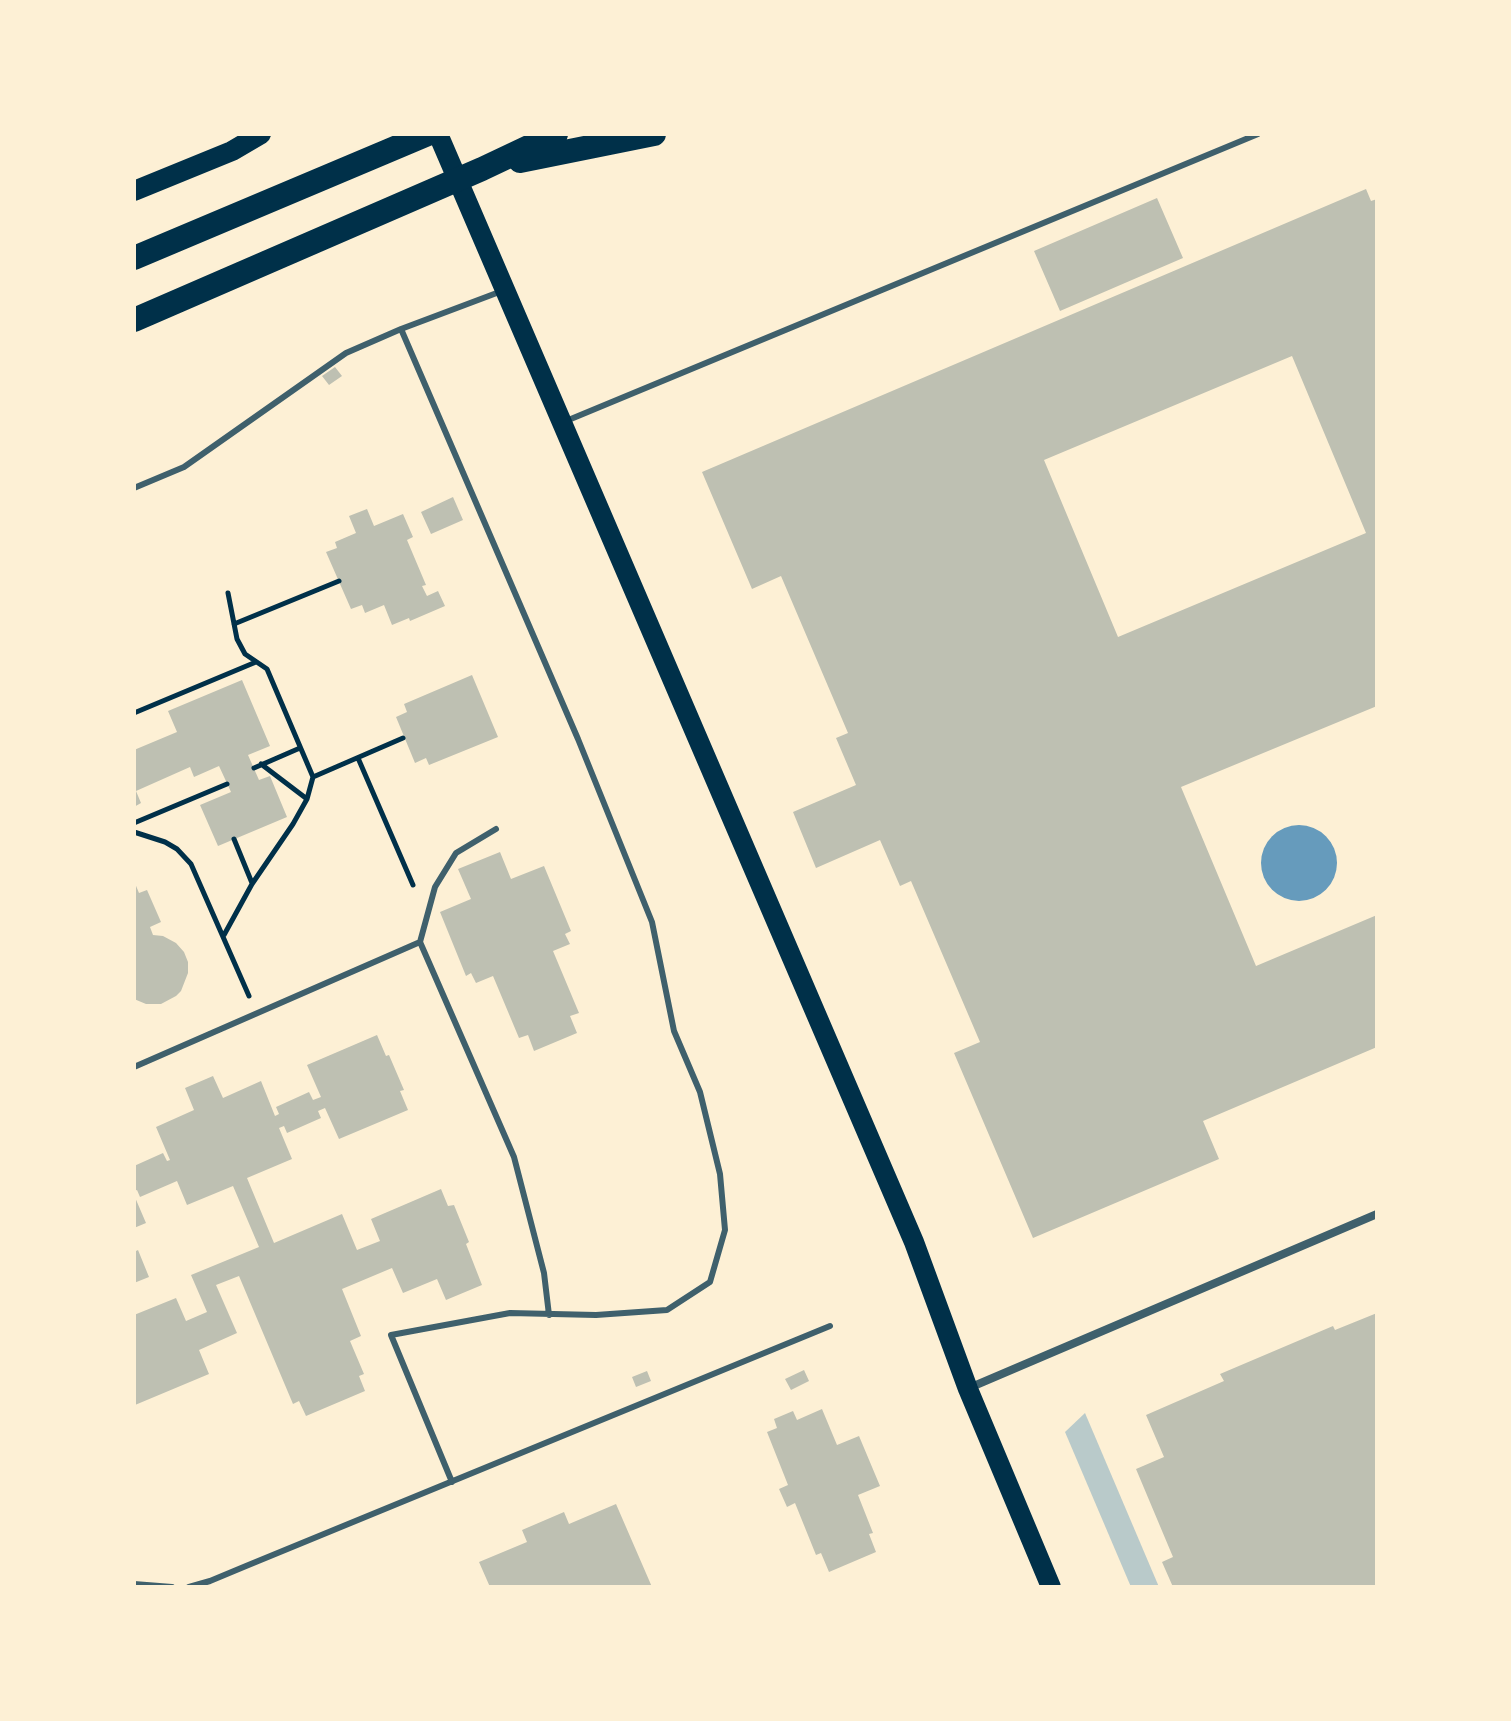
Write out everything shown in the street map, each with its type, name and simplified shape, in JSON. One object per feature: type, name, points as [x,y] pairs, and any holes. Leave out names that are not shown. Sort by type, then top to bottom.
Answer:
[{"type":"highway","points":[[134,258],[428,134]]},
{"type":"highway","points":[[134,320],[556,134]]},
{"type":"highway","points":[[482,169],[654,134]]},
{"type":"main road","points":[[134,191],[232,151],[261,134]]},
{"type":"main road","points":[[438,134],[908,1227],[968,1389],[1051,1587]]},
{"type":"street","points":[[968,1389],[1377,1214]]},
{"type":"lane","points":[[563,422],[1258,134]]},
{"type":"lane","points":[[134,488],[184,467],[346,353],[505,290]]},
{"type":"lane","points":[[401,329],[578,739],[652,922],[674,1031],[700,1092],[720,1174],[725,1230],[710,1282],[667,1310],[596,1315],[510,1313],[391,1335],[452,1482]]},
{"type":"lane","points":[[496,829],[456,853],[435,887],[420,942],[514,1157],[544,1273],[549,1315]]},
{"type":"lane","points":[[134,1067],[420,942]]},
{"type":"lane","points":[[189,1587],[830,1326]]},
{"type":"lane","points":[[134,1584],[172,1587]]},
{"type":"path","points":[[234,624],[339,581]]},
{"type":"path","points":[[224,935],[252,884],[293,824],[307,799],[313,777],[267,669],[245,654],[237,639],[228,593]]},
{"type":"path","points":[[134,713],[256,662]]},
{"type":"path","points":[[313,777],[403,738]]},
{"type":"path","points":[[254,768],[300,748]]},
{"type":"path","points":[[358,758],[427,917]]},
{"type":"path","points":[[261,764],[307,799]]},
{"type":"path","points":[[134,823],[227,784]]},
{"type":"path","points":[[134,832],[165,842],[186,857],[224,935],[256,1014]]},
{"type":"path","points":[[234,839],[252,884]]},
{"type":"shaded area","points":[[1085,1413],[1159,1587],[1131,1587],[1065,1432]]},
{"type":"water","points":[[1299,825],[1313,828],[1326,836],[1334,849],[1337,863],[1334,877],[1326,890],[1313,898],[1299,901],[1285,898],[1272,890],[1264,877],[1261,863],[1264,849],[1272,836],[1285,828]]},
{"type":"building","points":[[1366,189],[1371,201],[1377,199],[1377,706],[1181,787],[1256,966],[1377,915],[1377,1047],[1203,1121],[1219,1159],[1033,1238],[954,1053],[980,1042],[911,881],[900,886],[880,840],[816,868],[793,812],[856,785],[836,738],[848,733],[781,576],[752,589],[702,472]],"holes":[[[1292,356],[1366,533],[1118,637],[1044,460]]]},
{"type":"building","points":[[1157,198],[1183,258],[1060,311],[1034,251]]},
{"type":"building","points":[[335,367],[342,376],[329,385],[322,376]]},
{"type":"building","points":[[453,497],[463,520],[431,534],[421,512]]},
{"type":"building","points":[[367,509],[374,526],[403,514],[413,537],[407,540],[426,585],[422,586],[427,596],[438,591],[445,606],[392,625],[384,605],[365,613],[362,605],[351,609],[326,552],[337,548],[335,542],[356,533],[349,516]]},
{"type":"building","points":[[472,675],[498,737],[429,765],[426,758],[415,763],[396,717],[407,712],[404,704]]},
{"type":"building","points":[[242,680],[270,746],[248,755],[259,780],[270,776],[287,817],[218,846],[200,805],[231,792],[219,766],[194,777],[190,767],[136,791],[141,803],[134,807],[134,750],[177,732],[168,711]]},
{"type":"building","points":[[500,852],[511,879],[544,866],[571,931],[565,934],[570,944],[553,951],[579,1013],[570,1016],[577,1033],[534,1051],[528,1035],[519,1038],[493,976],[476,983],[471,973],[466,976],[440,912],[471,899],[458,869]]},
{"type":"building","points":[[134,881],[139,893],[147,890],[161,922],[150,927],[153,935],[176,943],[188,962],[188,973],[181,991],[161,1004],[146,1004],[134,999]]},
{"type":"building","points":[[377,1035],[404,1090],[400,1091],[408,1110],[339,1139],[325,1108],[318,1111],[321,1118],[287,1133],[284,1126],[279,1128],[292,1159],[247,1178],[274,1243],[342,1214],[357,1250],[380,1241],[371,1219],[441,1189],[448,1206],[454,1205],[482,1285],[446,1300],[437,1279],[403,1293],[392,1268],[342,1289],[361,1336],[350,1341],[364,1374],[359,1376],[365,1391],[306,1416],[299,1401],[293,1404],[239,1276],[216,1285],[237,1333],[199,1350],[209,1374],[135,1405],[134,1315],[176,1298],[186,1321],[207,1312],[191,1275],[259,1247],[233,1186],[187,1205],[177,1181],[140,1197],[137,1190],[134,1191],[134,1166],[163,1153],[167,1161],[170,1160],[156,1127],[194,1110],[185,1088],[213,1076],[223,1098],[261,1081],[275,1116],[279,1114],[276,1107],[309,1092],[313,1100],[321,1097],[307,1065]]},
{"type":"building","points":[[134,1195],[146,1223],[134,1228]]},
{"type":"building","points":[[138,1250],[149,1277],[134,1283],[134,1252]]},
{"type":"building","points":[[1377,1313],[1377,1587],[1173,1587],[1162,1562],[1173,1557],[1136,1469],[1164,1457],[1146,1415],[1224,1381],[1220,1374],[1333,1326],[1335,1330]]},
{"type":"building","points":[[804,1370],[809,1381],[791,1390],[785,1379]]},
{"type":"building","points":[[647,1371],[651,1381],[636,1387],[632,1377]]},
{"type":"building","points":[[822,1409],[837,1445],[859,1436],[880,1486],[858,1495],[873,1533],[869,1534],[876,1552],[829,1572],[821,1553],[816,1555],[795,1503],[787,1507],[779,1489],[788,1485],[767,1432],[777,1428],[774,1419],[793,1411],[797,1420]]},
{"type":"building","points":[[616,1504],[652,1587],[490,1587],[479,1562],[527,1542],[522,1530],[564,1512],[569,1524]]}]
